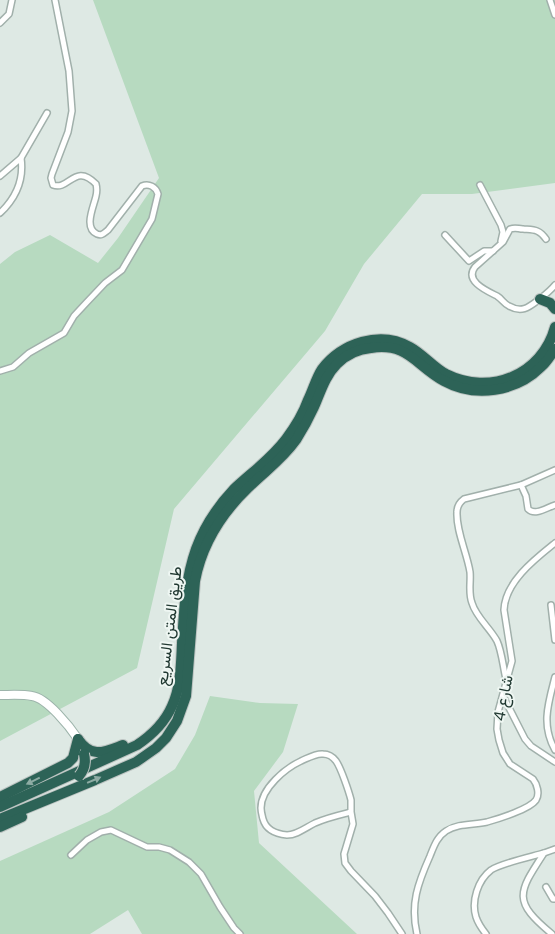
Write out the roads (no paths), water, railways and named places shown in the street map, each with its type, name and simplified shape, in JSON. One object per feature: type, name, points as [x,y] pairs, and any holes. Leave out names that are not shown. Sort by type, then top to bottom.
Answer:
[{"type":"highway","points":[[540,299],[550,303],[555,309]]},
{"type":"highway","name":"طريق المتن السريع","points":[[0,807],[138,745],[157,728],[169,712],[178,688],[187,583],[194,555],[202,536],[209,522],[228,496],[267,460],[287,438],[304,410],[319,374],[329,360],[344,349],[361,341],[386,340],[409,346],[446,374],[469,382],[488,383],[514,377],[531,366],[546,348],[555,328]]},
{"type":"highway","name":"طريق المتن السريع","points":[[0,819],[136,762],[156,748],[172,729],[186,696],[195,581],[201,558],[210,537],[221,518],[237,499],[249,486],[276,464],[294,442],[306,425],[326,378],[338,362],[363,349],[388,347],[408,354],[435,375],[449,383],[466,389],[488,390],[506,387],[524,380],[543,366],[555,349]]},
{"type":"highway","points":[[81,746],[93,752],[101,752],[123,744],[145,732],[174,701]]},
{"type":"highway","points":[[0,813],[73,782],[82,773],[85,764],[81,746]]},
{"type":"highway","points":[[0,797],[68,763],[81,746]]},
{"type":"highway","points":[[0,827],[30,812],[43,802]]},
{"type":"main road","points":[[0,695],[31,695],[42,700],[65,721],[81,746]]},
{"type":"street","points":[[0,23],[9,14],[12,0]]},
{"type":"street","points":[[0,371],[13,367],[29,353],[64,333],[74,316],[105,283],[122,270],[152,219],[158,194],[151,186],[147,184],[142,186],[108,230],[100,235],[95,233],[90,222],[97,194],[96,184],[90,178],[82,176],[58,186],[51,182],[52,174],[68,132],[72,111],[69,71],[55,0]]},
{"type":"street","points":[[550,0],[555,15]]},
{"type":"street","points":[[0,176],[21,158],[47,114]]},
{"type":"street","points":[[0,213],[14,196],[22,168],[21,158]]},
{"type":"street","points":[[480,185],[500,226],[502,232],[501,244]]},
{"type":"street","points":[[546,239],[536,230],[510,229],[501,244],[472,270],[471,274],[473,280],[500,298],[506,305],[514,308],[530,307],[555,285]]},
{"type":"street","points":[[445,235],[469,261],[484,251],[493,251]]},
{"type":"street","points":[[506,679],[497,642],[471,603],[470,572],[457,510],[460,502],[464,500],[521,485],[555,470]]},
{"type":"street","points":[[521,485],[529,511],[535,512],[555,505]]},
{"type":"street","name":"شارع 4","points":[[417,934],[414,903],[417,886],[435,843],[440,836],[456,827],[486,822],[520,810],[533,803],[538,797],[537,785],[533,778],[510,764],[503,753],[499,740],[498,712],[512,661],[504,602],[509,588],[517,578],[538,556],[555,543]]},
{"type":"street","points":[[551,605],[555,640]]},
{"type":"street","points":[[555,677],[546,724],[555,750]]},
{"type":"street","points":[[503,696],[525,739],[531,746],[555,762]]},
{"type":"street","points":[[351,812],[315,823],[298,833],[288,835],[274,832],[267,827],[261,806],[267,789],[292,765],[322,753],[331,757],[338,764],[351,802],[353,819],[352,829],[344,854],[345,863],[388,913],[402,934]]},
{"type":"street","points":[[71,855],[87,840],[101,832],[111,830],[147,848],[159,847],[170,850],[189,862],[201,874],[220,907],[240,934]]},
{"type":"street","points":[[486,934],[476,917],[475,908],[477,892],[481,881],[492,870],[502,865],[553,850],[555,845]]},
{"type":"street","points":[[544,853],[527,880],[523,889],[523,897],[525,907],[552,934]]},
{"type":"street","points":[[546,887],[553,899],[555,899]]}]
